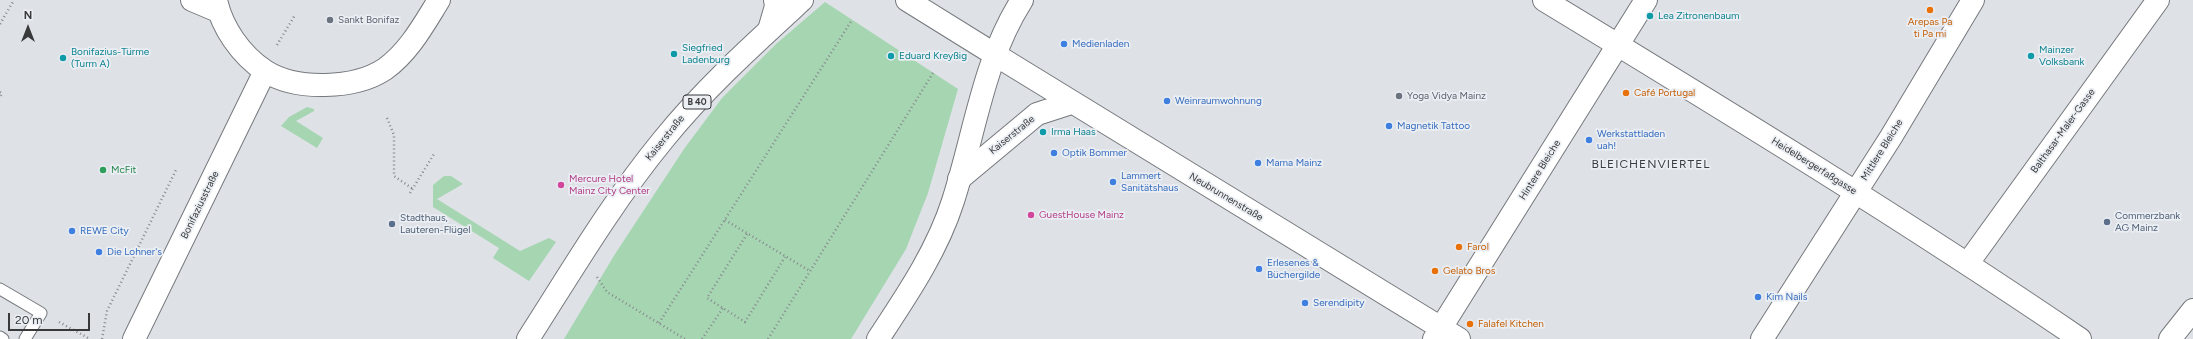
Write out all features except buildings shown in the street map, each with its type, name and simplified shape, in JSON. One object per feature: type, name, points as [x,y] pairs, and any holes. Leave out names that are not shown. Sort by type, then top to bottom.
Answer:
[{"type":"street","points":[[192,0],[217,5],[236,43],[247,56],[265,71],[282,78],[319,85],[344,84],[367,77],[384,69],[410,44],[439,0]]},
{"type":"street","points":[[769,30],[776,6],[775,0]]},
{"type":"street","name":"Kaiserstraße","points":[[528,339],[632,181],[662,141],[686,113],[769,30],[802,0]]},
{"type":"street","points":[[907,0],[994,54]]},
{"type":"street","points":[[878,339],[921,272],[942,232],[959,179],[994,54],[1022,0]]},
{"type":"street","name":"Heidelbergerfaßgasse","points":[[1544,0],[1856,191],[1968,263],[2080,339]]},
{"type":"street","name":"Hintere Bleiche","points":[[1438,334],[1646,0]]},
{"type":"street","name":"Mittlere Bleiche","points":[[1762,339],[1856,191],[1973,0]]},
{"type":"street","name":"Balthasar-Maler-Gasse","points":[[1968,263],[2139,15],[2158,0]]},
{"type":"street","name":"Neubrunnenstraße","points":[[994,54],[1438,334],[1460,339]]},
{"type":"street","name":"Bonifaziusstraße","points":[[134,339],[265,71]]},
{"type":"street","name":"Kaiserstraße","points":[[959,179],[1026,122],[1043,112],[1071,103]]},
{"type":"street","points":[[2170,339],[2193,310]]},
{"type":"lane","points":[[0,289],[41,313],[25,339]]},
{"type":"path","points":[[0,24],[14,0]]},
{"type":"path","points":[[277,45],[295,15]]},
{"type":"path","points":[[659,323],[852,20]]},
{"type":"path","points":[[768,339],[933,73]]},
{"type":"path","points":[[0,92],[2,94],[0,97]]},
{"type":"path","points":[[387,118],[394,135],[394,176],[413,189]]},
{"type":"path","points":[[410,193],[434,154]]},
{"type":"path","points":[[102,339],[106,311],[176,170]]},
{"type":"path","points":[[725,220],[810,271]]},
{"type":"path","points":[[747,234],[707,298],[745,322],[785,257]]},
{"type":"path","points":[[583,254],[607,292],[685,339]]},
{"type":"path","points":[[702,339],[723,308]]},
{"type":"path","points":[[41,313],[90,339]]},
{"type":"green space","points":[[825,2],[958,89],[928,193],[906,249],[851,339],[564,339],[615,254],[684,149],[722,98],[776,44]]},
{"type":"green space","points":[[307,107],[314,109],[314,111],[296,121],[323,138],[317,148],[281,126],[289,117]]},
{"type":"green space","points":[[444,176],[451,176],[463,184],[437,199],[520,251],[549,238],[556,242],[529,281],[493,258],[499,248],[433,207],[433,185]]},
{"type":"place","name":"Arepas Pa ti Pa mi","points":[[1930,10]]},
{"type":"place","name":"Lea Zitronenbaum","points":[[1650,16]]},
{"type":"place","name":"Sankt Bonifaz","points":[[330,20]]},
{"type":"place","name":"Medienladen","points":[[1064,44]]},
{"type":"place","name":"Siegfried Ladenburg","points":[[674,54]]},
{"type":"place","name":"Eduard Kreyßig","points":[[891,56]]},
{"type":"place","name":"Mainzer Volksbank","points":[[2031,56]]},
{"type":"place","name":"Bonifazius-Türme (Turm A)","points":[[63,58]]},
{"type":"place","name":"Café Portugal","points":[[1626,93]]},
{"type":"place","name":"Yoga Vidya Mainz","points":[[1399,96]]},
{"type":"place","name":"Weinraumwohnung","points":[[1167,101]]},
{"type":"place","name":"Magnetik Tattoo","points":[[1389,126]]},
{"type":"place","name":"Irma Haas","points":[[1043,132]]},
{"type":"place","name":"Werkstattladen uah!","points":[[1589,140]]},
{"type":"place","name":"Optik Bommer","points":[[1054,153]]},
{"type":"place","name":"Mama Mainz","points":[[1258,163]]},
{"type":"place","name":"McFit","points":[[103,170]]},
{"type":"place","name":"Lammert Sanitätshaus","points":[[1113,182]]},
{"type":"place","name":"Mercure Hotel Mainz City Center","points":[[561,185]]},
{"type":"place","name":"GuestHouse Mainz","points":[[1031,215]]},
{"type":"place","name":"Commerzbank AG Mainz","points":[[2107,222]]},
{"type":"place","name":"Stadthaus, Lauteren-Flügel","points":[[392,224]]},
{"type":"place","name":"REWE City","points":[[72,231]]},
{"type":"place","name":"Farol","points":[[1459,247]]},
{"type":"place","name":"Die Lohner's","points":[[99,252]]},
{"type":"place","name":"Erlesenes & Büchergilde","points":[[1259,269]]},
{"type":"place","name":"Gelato Bros","points":[[1435,271]]},
{"type":"place","name":"Kim Nails","points":[[1758,297]]},
{"type":"place","name":"Serendipity","points":[[1305,303]]},
{"type":"place","name":"Falafel Kitchen","points":[[1470,324]]},
{"type":"district","name":"BLEICHENVIERTEL","points":[[1651,164]]}]
